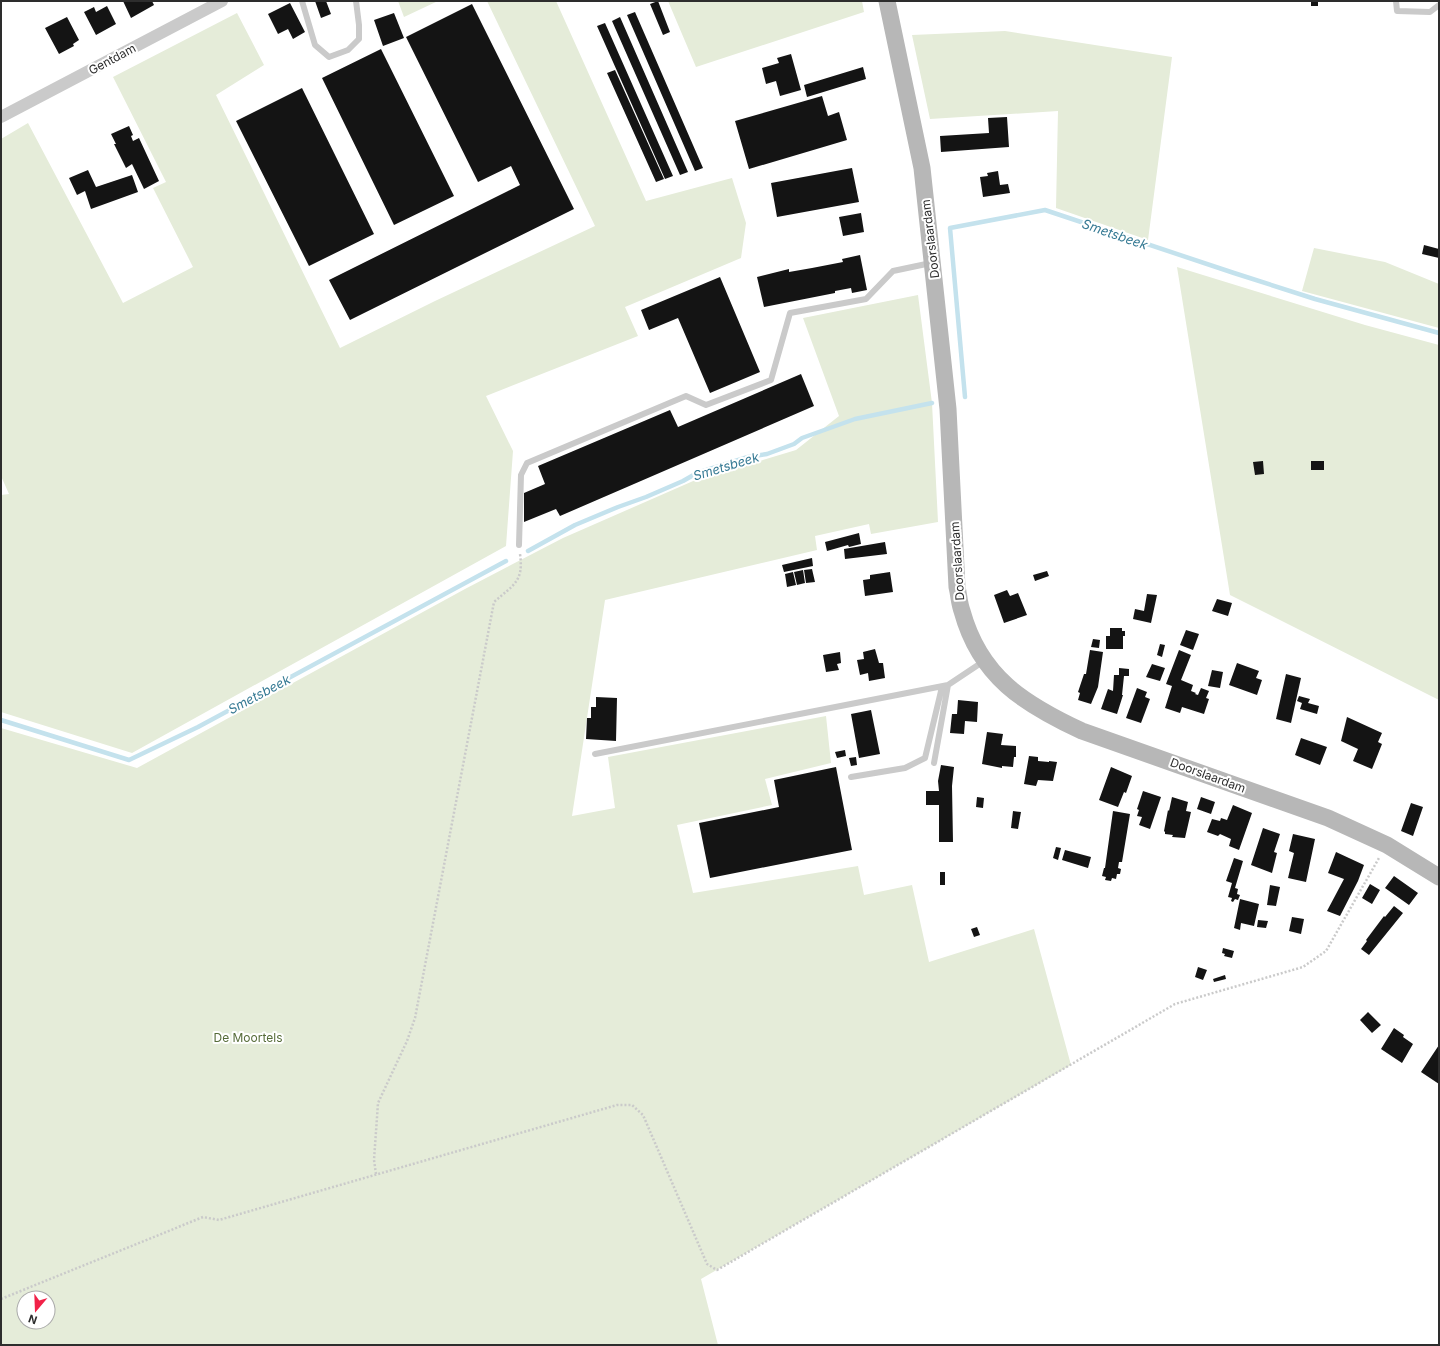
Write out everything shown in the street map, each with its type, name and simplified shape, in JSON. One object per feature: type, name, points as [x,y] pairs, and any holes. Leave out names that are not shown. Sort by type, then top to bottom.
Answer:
[{"type":"street","name":"Gentdam","points":[[1,117],[222,1]]},
{"type":"street","name":"Doorslaardam","points":[[887,1],[922,168],[948,410],[957,587],[961,610],[984,661],[992,672],[1027,702],[1082,731],[1328,818],[1387,845],[1439,877]]},
{"type":"lane","points":[[302,1],[315,45],[329,57],[348,50],[359,39],[356,1]]},
{"type":"lane","points":[[1396,1],[1397,11],[1430,12],[1439,5]]},
{"type":"lane","points":[[519,545],[521,475],[527,463],[686,396],[706,405],[771,380],[790,313],[866,299],[894,271],[933,263]]},
{"type":"lane","points":[[595,754],[945,686],[984,661]]},
{"type":"lane","points":[[934,764],[945,686]]},
{"type":"lane","points":[[851,777],[905,768],[925,758],[945,686]]},
{"type":"path","points":[[376,1174],[374,1160],[378,1103],[408,1041],[415,1018],[494,602],[518,580],[522,566],[519,545]]},
{"type":"path","points":[[1,1299],[203,1217],[219,1220],[617,1104],[632,1105],[643,1115],[707,1264],[717,1270],[1175,1004],[1303,967],[1326,951],[1387,845]]},
{"type":"green space","points":[[398,1],[438,1],[404,17]]},
{"type":"green space","points":[[487,1],[556,1],[646,201],[732,178],[746,223],[741,258],[625,307],[638,336],[486,396],[513,451],[506,546],[132,753],[1,712],[1,495],[9,494],[1,476],[1,139],[28,123],[123,303],[193,267],[153,188],[166,182],[113,77],[237,13],[264,65],[216,95],[340,348],[435,301],[595,226]]},
{"type":"green space","points":[[668,1],[862,1],[864,12],[696,67]]},
{"type":"green space","points":[[1005,31],[1172,57],[1148,240],[1056,208],[1058,111],[930,119],[912,35]]},
{"type":"green space","points":[[1314,248],[1385,262],[1439,284],[1439,328],[1302,291]]},
{"type":"green space","points":[[1177,267],[1365,325],[1439,345],[1439,700],[1230,595]]},
{"type":"green space","name":"De Moortels","points":[[918,295],[932,403],[938,522],[871,534],[869,524],[815,536],[817,550],[605,600],[572,816],[615,808],[608,757],[826,716],[831,763],[765,779],[772,805],[677,825],[693,893],[858,866],[864,895],[912,885],[929,962],[1034,929],[1071,1065],[701,1279],[718,1345],[1,1345],[1,728],[137,768],[465,589],[563,538],[716,471],[753,463],[796,450],[839,416],[803,318]]},
{"type":"building","points":[[123,1],[152,1],[154,5],[131,18]]},
{"type":"building","points":[[315,1],[326,1],[331,14],[321,18]]},
{"type":"building","points":[[658,1],[670,32],[663,35],[650,4]]},
{"type":"building","points":[[1311,1],[1318,1],[1318,6],[1311,6]]},
{"type":"building","points":[[290,3],[305,32],[293,39],[288,29],[278,34],[268,14]]},
{"type":"building","points":[[472,4],[574,209],[350,320],[329,280],[520,185],[511,166],[478,182],[406,37]]},
{"type":"building","points":[[107,6],[116,24],[96,35],[84,12],[94,7],[96,12]]},
{"type":"building","points":[[635,12],[703,168],[695,171],[627,15]]},
{"type":"building","points":[[394,13],[404,38],[383,46],[374,20]]},
{"type":"building","points":[[67,17],[79,40],[73,44],[74,46],[59,54],[45,28]]},
{"type":"building","points":[[620,17],[688,172],[680,175],[612,21]]},
{"type":"building","points":[[605,23],[673,176],[665,179],[597,26]]},
{"type":"building","points":[[381,49],[454,196],[394,225],[322,78]]},
{"type":"building","points":[[791,54],[801,90],[780,96],[776,81],[766,84],[762,68],[779,63],[777,58]]},
{"type":"building","points":[[863,67],[866,79],[807,97],[804,85]]},
{"type":"building","points":[[615,70],[664,179],[656,182],[607,73]]},
{"type":"building","points":[[302,88],[374,234],[309,266],[236,121]]},
{"type":"building","points":[[822,96],[828,116],[839,112],[847,140],[749,169],[735,121]]},
{"type":"building","points":[[1007,117],[1009,147],[941,152],[940,136],[989,133],[988,118]]},
{"type":"building","points":[[129,126],[133,135],[131,136],[133,141],[139,138],[159,181],[144,189],[132,164],[126,168],[114,144],[116,144],[111,134]]},
{"type":"building","points":[[852,168],[859,202],[777,217],[771,183]]},
{"type":"building","points":[[88,170],[96,187],[132,175],[138,192],[91,209],[85,191],[77,195],[69,178]]},
{"type":"building","points":[[998,171],[1000,185],[1008,184],[1010,193],[983,197],[980,177],[988,176],[987,173]]},
{"type":"building","points":[[861,213],[864,232],[843,236],[839,217]]},
{"type":"building","points":[[1424,245],[1439,249],[1439,258],[1422,254]]},
{"type":"building","points":[[860,255],[867,290],[852,293],[851,288],[835,291],[835,293],[764,307],[757,277],[789,269],[789,272],[843,262],[842,259]]},
{"type":"building","points":[[720,277],[760,372],[710,393],[678,318],[649,330],[641,310]]},
{"type":"building","points":[[801,374],[814,406],[560,516],[556,509],[524,522],[524,493],[545,484],[538,466],[670,410],[678,427]]},
{"type":"building","points":[[1263,461],[1264,474],[1255,475],[1253,462]]},
{"type":"building","points":[[1311,461],[1324,461],[1324,470],[1311,470]]},
{"type":"building","points":[[859,533],[861,544],[849,547],[848,545],[827,551],[825,542]]},
{"type":"building","points":[[885,542],[887,554],[845,559],[844,549]]},
{"type":"building","points":[[812,558],[813,566],[784,572],[782,565]]},
{"type":"building","points":[[812,569],[815,582],[806,583],[804,570]]},
{"type":"building","points":[[803,570],[805,583],[797,585],[794,572]]},
{"type":"building","points":[[1047,571],[1049,576],[1035,581],[1033,575]]},
{"type":"building","points":[[793,572],[796,585],[787,587],[785,574]]},
{"type":"building","points":[[890,572],[893,592],[865,596],[863,580],[870,579],[870,575]]},
{"type":"building","points":[[1007,590],[1010,596],[1018,593],[1027,615],[1004,623],[994,595]]},
{"type":"building","points":[[1147,594],[1157,595],[1151,623],[1133,619],[1135,609],[1144,611]]},
{"type":"building","points":[[1217,599],[1232,603],[1228,616],[1212,611]]},
{"type":"building","points":[[1110,628],[1122,628],[1122,631],[1125,631],[1125,636],[1123,636],[1123,649],[1106,649],[1106,636],[1110,636]]},
{"type":"building","points":[[1186,630],[1199,634],[1193,650],[1180,645]]},
{"type":"building","points":[[1093,639],[1100,640],[1099,648],[1091,647]]},
{"type":"building","points":[[1160,644],[1165,645],[1162,657],[1157,655]]},
{"type":"building","points":[[875,649],[879,663],[883,663],[885,678],[869,681],[868,673],[860,675],[857,660],[864,659],[863,652]]},
{"type":"building","points":[[1090,650],[1103,652],[1098,687],[1091,704],[1078,700],[1080,693],[1078,692],[1084,674],[1086,674]]},
{"type":"building","points":[[1179,650],[1191,655],[1181,680],[1193,685],[1191,691],[1196,693],[1195,694],[1198,695],[1201,688],[1209,691],[1206,698],[1209,699],[1204,714],[1182,707],[1180,713],[1165,708],[1172,686],[1166,684]]},
{"type":"building","points":[[840,652],[841,663],[837,664],[839,670],[826,672],[823,655]]},
{"type":"building","points":[[1237,663],[1259,671],[1256,678],[1262,680],[1257,695],[1229,685]]},
{"type":"building","points":[[1152,664],[1165,668],[1160,681],[1146,677]]},
{"type":"building","points":[[1119,668],[1129,669],[1129,676],[1124,676],[1123,695],[1117,714],[1101,709],[1108,689],[1113,691],[1114,675],[1119,675]]},
{"type":"building","points":[[1212,670],[1223,672],[1220,688],[1208,686]]},
{"type":"building","points":[[1286,674],[1301,678],[1291,723],[1276,719]]},
{"type":"building","points":[[1137,688],[1147,692],[1145,697],[1150,699],[1141,723],[1126,718]]},
{"type":"building","points":[[1299,696],[1310,699],[1308,703],[1319,706],[1317,714],[1300,709],[1302,703],[1297,701]]},
{"type":"building","points":[[596,697],[617,698],[616,741],[586,739],[587,718],[591,718],[591,707],[596,707]]},
{"type":"building","points":[[958,700],[978,702],[977,722],[965,721],[964,734],[950,733],[952,714],[957,714]]},
{"type":"building","points":[[871,710],[880,754],[859,758],[851,714]]},
{"type":"building","points":[[1347,717],[1382,733],[1378,742],[1382,744],[1372,769],[1353,761],[1358,749],[1341,741]]},
{"type":"building","points":[[987,732],[1003,734],[1001,745],[1016,746],[1016,757],[1014,757],[1013,767],[1002,766],[1002,768],[982,764]]},
{"type":"building","points":[[1301,738],[1327,747],[1320,765],[1295,755]]},
{"type":"building","points":[[845,750],[846,756],[837,758],[835,752]]},
{"type":"building","points":[[1029,756],[1038,757],[1038,761],[1057,762],[1053,781],[1038,780],[1036,786],[1024,784]]},
{"type":"building","points":[[856,757],[857,765],[851,766],[849,758]]},
{"type":"building","points":[[941,765],[954,767],[952,786],[953,842],[939,842],[939,805],[926,805],[926,791],[939,791],[938,781]]},
{"type":"building","points":[[836,767],[852,850],[710,878],[699,823],[779,807],[774,780]]},
{"type":"building","points":[[1111,767],[1132,776],[1126,793],[1124,792],[1118,807],[1099,800]]},
{"type":"building","points":[[1143,791],[1161,797],[1150,829],[1139,825],[1142,817],[1137,816],[1139,810],[1137,809]]},
{"type":"building","points":[[977,797],[984,798],[983,808],[976,807]]},
{"type":"building","points":[[1172,797],[1188,802],[1186,811],[1191,812],[1185,838],[1172,837],[1173,835],[1165,834],[1164,831]]},
{"type":"building","points":[[1201,797],[1215,802],[1211,814],[1197,809]]},
{"type":"building","points":[[1411,803],[1423,807],[1413,836],[1401,831]]},
{"type":"building","points":[[1233,805],[1252,813],[1239,850],[1229,846],[1231,839],[1220,834],[1218,836],[1207,832],[1212,819],[1220,821],[1221,818],[1227,820]]},
{"type":"building","points":[[1013,811],[1021,812],[1018,829],[1011,828]]},
{"type":"building","points":[[1113,811],[1130,814],[1122,862],[1119,862],[1118,868],[1121,869],[1120,874],[1117,874],[1116,879],[1112,878],[1111,881],[1105,880],[1106,877],[1102,876],[1105,868]]},
{"type":"building","points":[[1263,828],[1280,834],[1274,852],[1277,853],[1272,873],[1251,865]]},
{"type":"building","points":[[1293,834],[1315,839],[1306,882],[1288,878],[1294,853],[1289,851]]},
{"type":"building","points":[[1056,847],[1061,848],[1058,860],[1053,858]]},
{"type":"building","points":[[1065,850],[1091,857],[1088,868],[1062,860]]},
{"type":"building","points":[[1336,852],[1364,865],[1358,881],[1340,916],[1327,911],[1344,879],[1328,873]]},
{"type":"building","points":[[1234,858],[1243,861],[1235,888],[1238,889],[1237,894],[1240,895],[1238,900],[1235,899],[1233,902],[1231,901],[1232,898],[1228,897],[1232,883],[1226,881]]},
{"type":"building","points":[[940,872],[945,872],[945,885],[940,885]]},
{"type":"building","points":[[1394,876],[1418,893],[1409,905],[1385,888]]},
{"type":"building","points":[[1370,884],[1380,890],[1372,904],[1362,898]]},
{"type":"building","points":[[1270,885],[1280,887],[1276,906],[1267,905]]},
{"type":"building","points":[[1240,899],[1259,904],[1254,926],[1241,923],[1240,930],[1234,928]]},
{"type":"building","points":[[1394,906],[1403,913],[1369,955],[1361,949],[1384,916],[1385,917]]},
{"type":"building","points":[[1292,917],[1304,919],[1301,934],[1289,931]]},
{"type":"building","points":[[1258,920],[1268,921],[1266,928],[1257,927]]},
{"type":"building","points":[[977,927],[980,935],[974,937],[971,929]]},
{"type":"building","points":[[1223,948],[1234,951],[1232,958],[1224,956],[1225,954],[1222,953]]},
{"type":"building","points":[[1198,967],[1207,970],[1203,980],[1195,977]]},
{"type":"building","points":[[1225,975],[1226,979],[1214,982],[1213,979]]},
{"type":"building","points":[[1368,1012],[1381,1025],[1372,1033],[1360,1020]]},
{"type":"building","points":[[1394,1028],[1413,1044],[1402,1063],[1381,1049]]},
{"type":"building","points":[[1439,1045],[1439,1084],[1421,1072]]},
{"type":"waterway","name":"Smetsbeek","points":[[965,397],[950,228],[1045,210],[1315,299],[1439,333]]},
{"type":"waterway","name":"Smetsbeek","points":[[528,551],[575,525],[646,497],[683,481],[697,473],[748,457],[767,454],[794,444],[802,438],[855,419],[932,403]]},
{"type":"waterway","name":"Smetsbeek","points":[[1,720],[129,760],[198,727],[506,561]]}]
